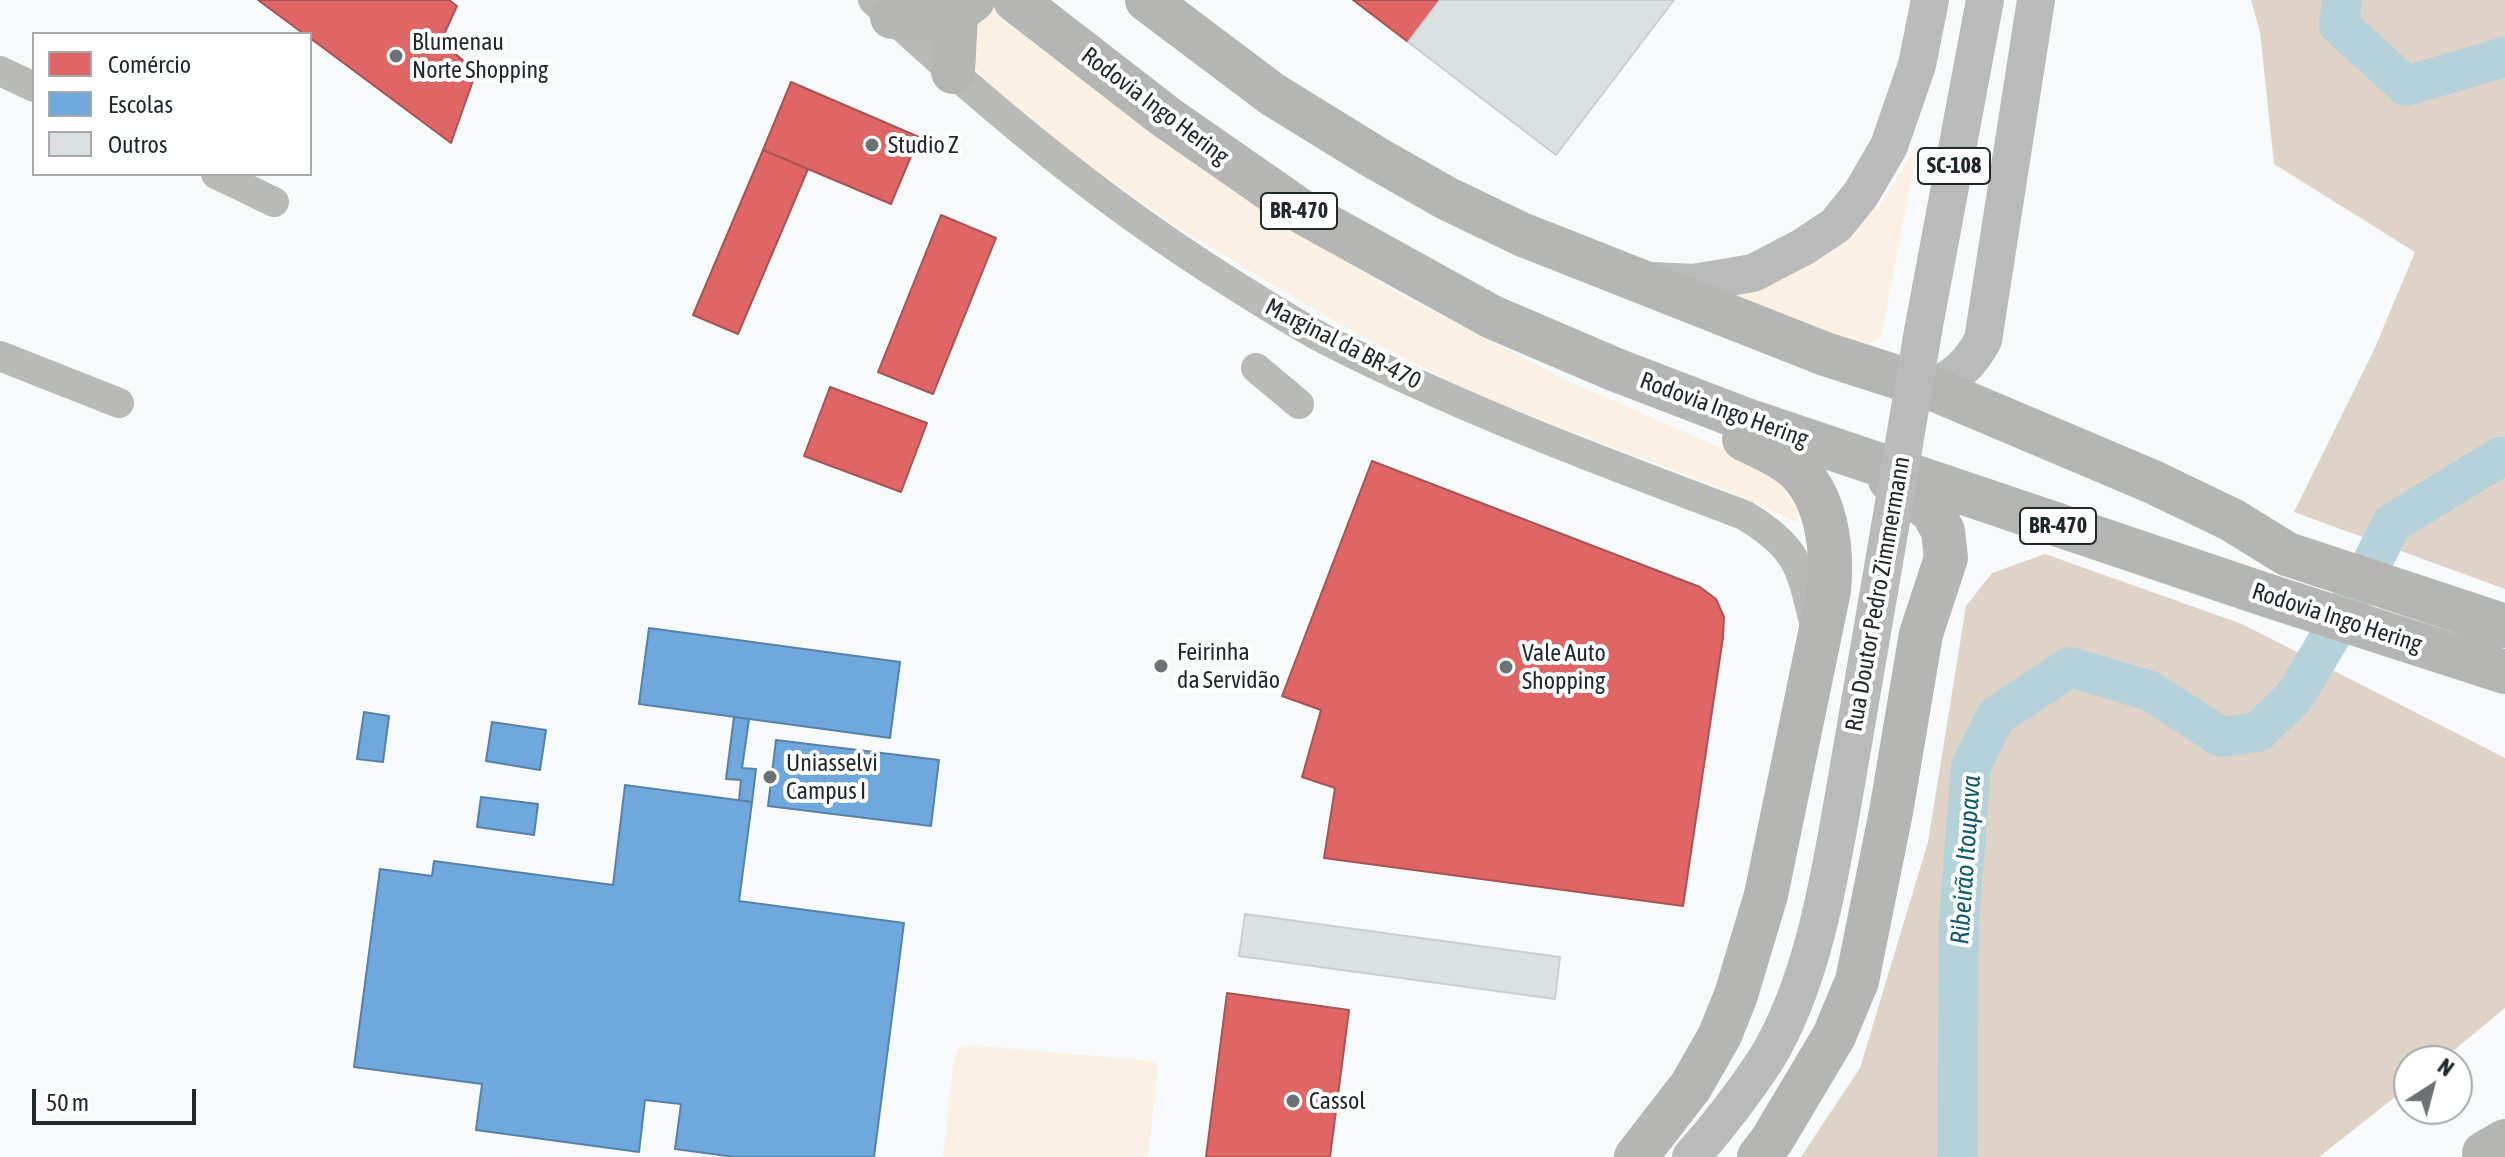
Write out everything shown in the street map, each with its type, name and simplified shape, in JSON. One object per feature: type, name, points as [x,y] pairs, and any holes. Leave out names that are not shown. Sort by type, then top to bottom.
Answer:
[{"type":"highway","name":"Rodovia Ingo Hering","points":[[1015,0],[1166,117],[1304,213],[1492,317],[1616,370],[1744,419],[2486,666]]},
{"type":"highway","points":[[1147,0],[1272,94],[1446,198],[1521,234],[1637,282],[1825,354],[1931,388]]},
{"type":"highway","points":[[882,9],[929,19],[964,7],[953,72]]},
{"type":"highway","points":[[1616,370],[1792,466],[1811,486],[1822,512],[1832,566],[1766,895],[1736,995],[1720,1035],[1691,1086],[1636,1157]]},
{"type":"highway","name":"Rodovia Ingo Hering","points":[[1931,388],[2153,482],[2232,520],[2287,554],[2494,623]]},
{"type":"highway","points":[[1759,1157],[1834,1036],[1857,981],[1921,634],[1946,558],[1943,531],[1932,511],[1851,455]]},
{"type":"main road","points":[[1637,282],[1693,283],[1753,273],[1803,247],[1836,225],[1861,194],[1889,146],[1917,65],[1930,0]]},
{"type":"main road","name":"Rua Doutor Pedro Zimmermann","points":[[1691,1157],[1765,1060],[1788,1014],[1822,908],[1923,331],[1985,0]]},
{"type":"main road","points":[[1931,388],[1951,379],[1972,361],[1983,340],[2036,0]]},
{"type":"street","name":"Marginal da BR-470","points":[[882,9],[1061,164],[1159,238],[1326,339],[1471,408],[1744,515],[1769,530],[1786,545],[1801,572],[1818,636]]},
{"type":"street","points":[[0,71],[32,86]]},
{"type":"street","points":[[220,176],[274,202]]},
{"type":"street","points":[[0,356],[119,403]]},
{"type":"street","points":[[1256,368],[1299,404]]},
{"type":"shaded area","points":[[2251,0],[2505,0],[2505,589],[2294,512],[2374,350],[2415,252],[2274,164],[2260,32]]},
{"type":"shaded area","points":[[989,3],[1034,41],[1294,230],[1401,295],[1568,381],[1774,471],[1799,515],[1799,523],[1723,489],[1476,395],[1334,321],[1170,223],[1074,154],[977,70],[964,47]]},
{"type":"shaded area","points":[[1918,144],[1881,337],[1861,348],[1704,297],[1832,249],[1882,202]]},
{"type":"shaded area","points":[[2045,554],[2242,624],[2505,758],[2505,1008],[2460,1045],[2393,1045],[2393,1099],[2319,1157],[1801,1157],[1860,1068],[1928,842],[1966,606],[1992,573]]},
{"type":"shaded area","points":[[970,1045],[1151,1061],[1158,1065],[1148,1157],[943,1157],[954,1060],[959,1048]]},
{"type":"building: Comércio","name":"Blumenau Norte Shopping","points":[[258,0],[449,0],[457,6],[441,41],[476,72],[451,143],[312,39],[312,32],[301,32]]},
{"type":"building: Comércio","points":[[1353,0],[1440,0],[1408,42]]},
{"type":"building: Comércio","points":[[791,82],[919,137],[891,204],[763,150]]},
{"type":"building: Comércio","points":[[763,150],[808,169],[738,334],[693,315]]},
{"type":"building: Comércio","points":[[941,215],[996,238],[933,394],[878,372]]},
{"type":"building: Comércio","points":[[830,387],[927,423],[901,492],[804,456]]},
{"type":"building: Comércio","name":"Vale Auto Shopping","points":[[1372,461],[1700,587],[1716,599],[1724,617],[1723,637],[1683,906],[1324,858],[1335,788],[1302,777],[1321,710],[1282,696]]},
{"type":"building: Comércio","points":[[1227,993],[1349,1010],[1330,1157],[1206,1157]]},
{"type":"building: Escolas","points":[[649,628],[900,662],[890,738],[639,704]]},
{"type":"building: Escolas","points":[[364,712],[389,716],[383,762],[357,759]]},
{"type":"building: Escolas","points":[[734,717],[749,719],[742,768],[756,769],[752,802],[739,800],[741,780],[726,779]]},
{"type":"building: Escolas","points":[[492,722],[546,730],[540,770],[486,761]]},
{"type":"building: Escolas","points":[[776,740],[939,760],[931,826],[768,806]]},
{"type":"building: Escolas","points":[[625,785],[752,802],[739,901],[904,923],[874,1157],[735,1157],[675,1149],[681,1104],[645,1100],[639,1152],[476,1130],[482,1084],[354,1067],[380,869],[432,876],[434,861],[613,885]]},
{"type":"building: Escolas","points":[[481,797],[538,804],[534,835],[477,827]]},
{"type":"building: Outros","points":[[1440,0],[1674,0],[1556,155],[1408,42]]},
{"type":"building: Outros","points":[[1245,914],[1560,957],[1555,999],[1239,956]]},
{"type":"waterway","name":"Ribeirão Itoupava","points":[[2342,0],[2339,25],[2406,86],[2505,57]]},
{"type":"waterway","name":"Ribeirão Itoupava","points":[[1957,1157],[1959,922],[1971,766],[1996,716],[2070,667],[2150,691],[2221,737],[2258,732],[2295,696],[2362,583],[2392,523],[2500,457],[2505,457]]},
{"type":"place","name":"Blumenau Norte Shopping","points":[[396,56]]},
{"type":"place","name":"Studio Z","points":[[872,145]]},
{"type":"place","name":"Feirinha da Servidão","points":[[1161,666]]},
{"type":"place","name":"Vale Auto Shopping","points":[[1506,667]]},
{"type":"place","name":"Uniasselvi Campus I","points":[[770,777]]},
{"type":"place","name":"Cassol","points":[[1293,1101]]}]
